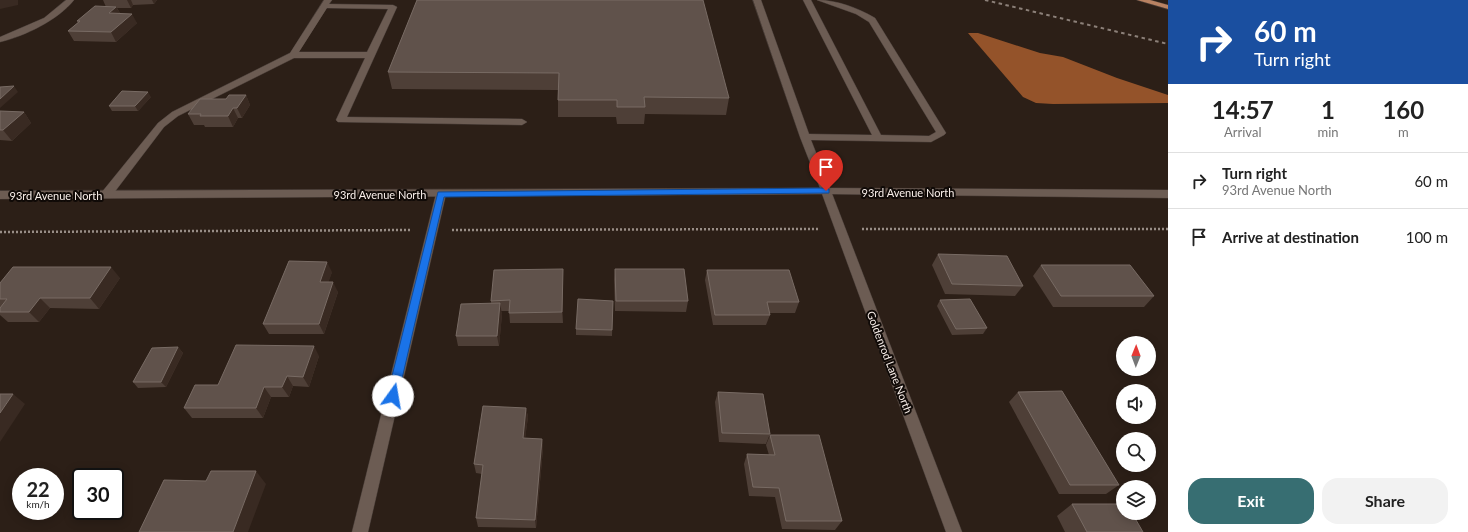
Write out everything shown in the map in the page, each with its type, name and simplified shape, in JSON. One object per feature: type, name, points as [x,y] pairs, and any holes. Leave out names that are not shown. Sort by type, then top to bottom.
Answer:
[{"type":"highway","points":[[1141,0],[1168,7]]},
{"type":"highway","points":[[1162,0],[1168,1]]},
{"type":"street","points":[[0,40],[50,17],[66,5],[70,0]]},
{"type":"street","name":"Goldenrod Lane North","points":[[757,0],[805,137],[954,532]]},
{"type":"street","points":[[807,0],[878,138]]},
{"type":"street","points":[[805,137],[931,139],[940,133],[872,20],[860,12],[822,0]]},
{"type":"street","points":[[293,55],[326,3],[393,7],[341,120],[522,122]]},
{"type":"street","points":[[106,195],[161,125],[175,114],[293,55],[370,55]]},
{"type":"street","name":"93rd Avenue North","points":[[0,196],[826,191],[1168,194]]},
{"type":"street","points":[[360,532],[441,194]]},
{"type":"path","points":[[0,232],[1168,229]]},
{"type":"shaded area","points":[[968,33],[978,33],[1040,53],[1063,57],[1117,78],[1168,95],[1168,103],[1036,103],[1023,97]]},
{"type":"building","points":[[417,0],[703,0],[729,98],[644,97],[645,107],[617,107],[617,100],[558,100],[559,73],[388,72]]},
{"type":"building","points":[[95,6],[116,7],[109,13],[132,14],[111,32],[68,31],[80,21],[77,21]]},
{"type":"building","points":[[14,86],[0,99],[0,87]]},
{"type":"building","points":[[122,91],[148,92],[135,106],[109,106]]},
{"type":"building","points":[[229,95],[246,95],[237,108],[233,108],[228,116],[200,116],[201,114],[188,114],[200,99],[226,99]]},
{"type":"building","points":[[0,111],[24,112],[3,130],[0,130]]},
{"type":"building","points":[[938,254],[1007,256],[1023,286],[952,284]]},
{"type":"building","points":[[289,261],[327,262],[320,282],[333,282],[319,324],[263,324]]},
{"type":"building","points":[[1041,265],[1130,265],[1154,296],[1061,296]]},
{"type":"building","points":[[13,267],[111,267],[90,298],[40,298],[29,312],[0,312],[0,308],[7,299],[0,299],[0,283]]},
{"type":"building","points":[[563,269],[562,312],[509,313],[510,300],[491,301],[494,270]]},
{"type":"building","points":[[615,269],[684,269],[688,301],[616,301]]},
{"type":"building","points":[[707,270],[789,270],[799,302],[767,302],[770,315],[715,315]]},
{"type":"building","points":[[578,299],[613,301],[612,330],[576,329]]},
{"type":"building","points":[[970,299],[987,328],[956,329],[940,300]]},
{"type":"building","points":[[500,303],[497,336],[456,336],[461,304]]},
{"type":"building","points":[[236,345],[314,346],[303,377],[287,376],[282,387],[264,387],[256,408],[184,408],[195,385],[218,385]]},
{"type":"building","points":[[178,347],[161,382],[133,382],[152,348]]},
{"type":"building","points":[[1062,391],[1116,480],[1116,485],[1070,485],[1018,392]]},
{"type":"building","points":[[718,392],[763,394],[770,434],[722,433]]},
{"type":"building","points":[[0,394],[13,394],[0,413]]},
{"type":"building","points":[[483,406],[526,408],[523,438],[542,439],[535,520],[476,518],[483,465],[474,464]]},
{"type":"building","points":[[770,435],[819,435],[842,521],[786,521],[779,488],[753,487],[747,454],[775,455]]},
{"type":"building","points":[[211,471],[256,471],[233,532],[139,532],[164,480],[206,481]]},
{"type":"building","points":[[1072,504],[1116,504],[1116,520],[1136,520],[1143,532],[1087,532]]},
{"type":"railway","points":[[985,0],[1168,44]]},
{"type":"route","points":[[393,396],[441,194],[826,191]]}]
